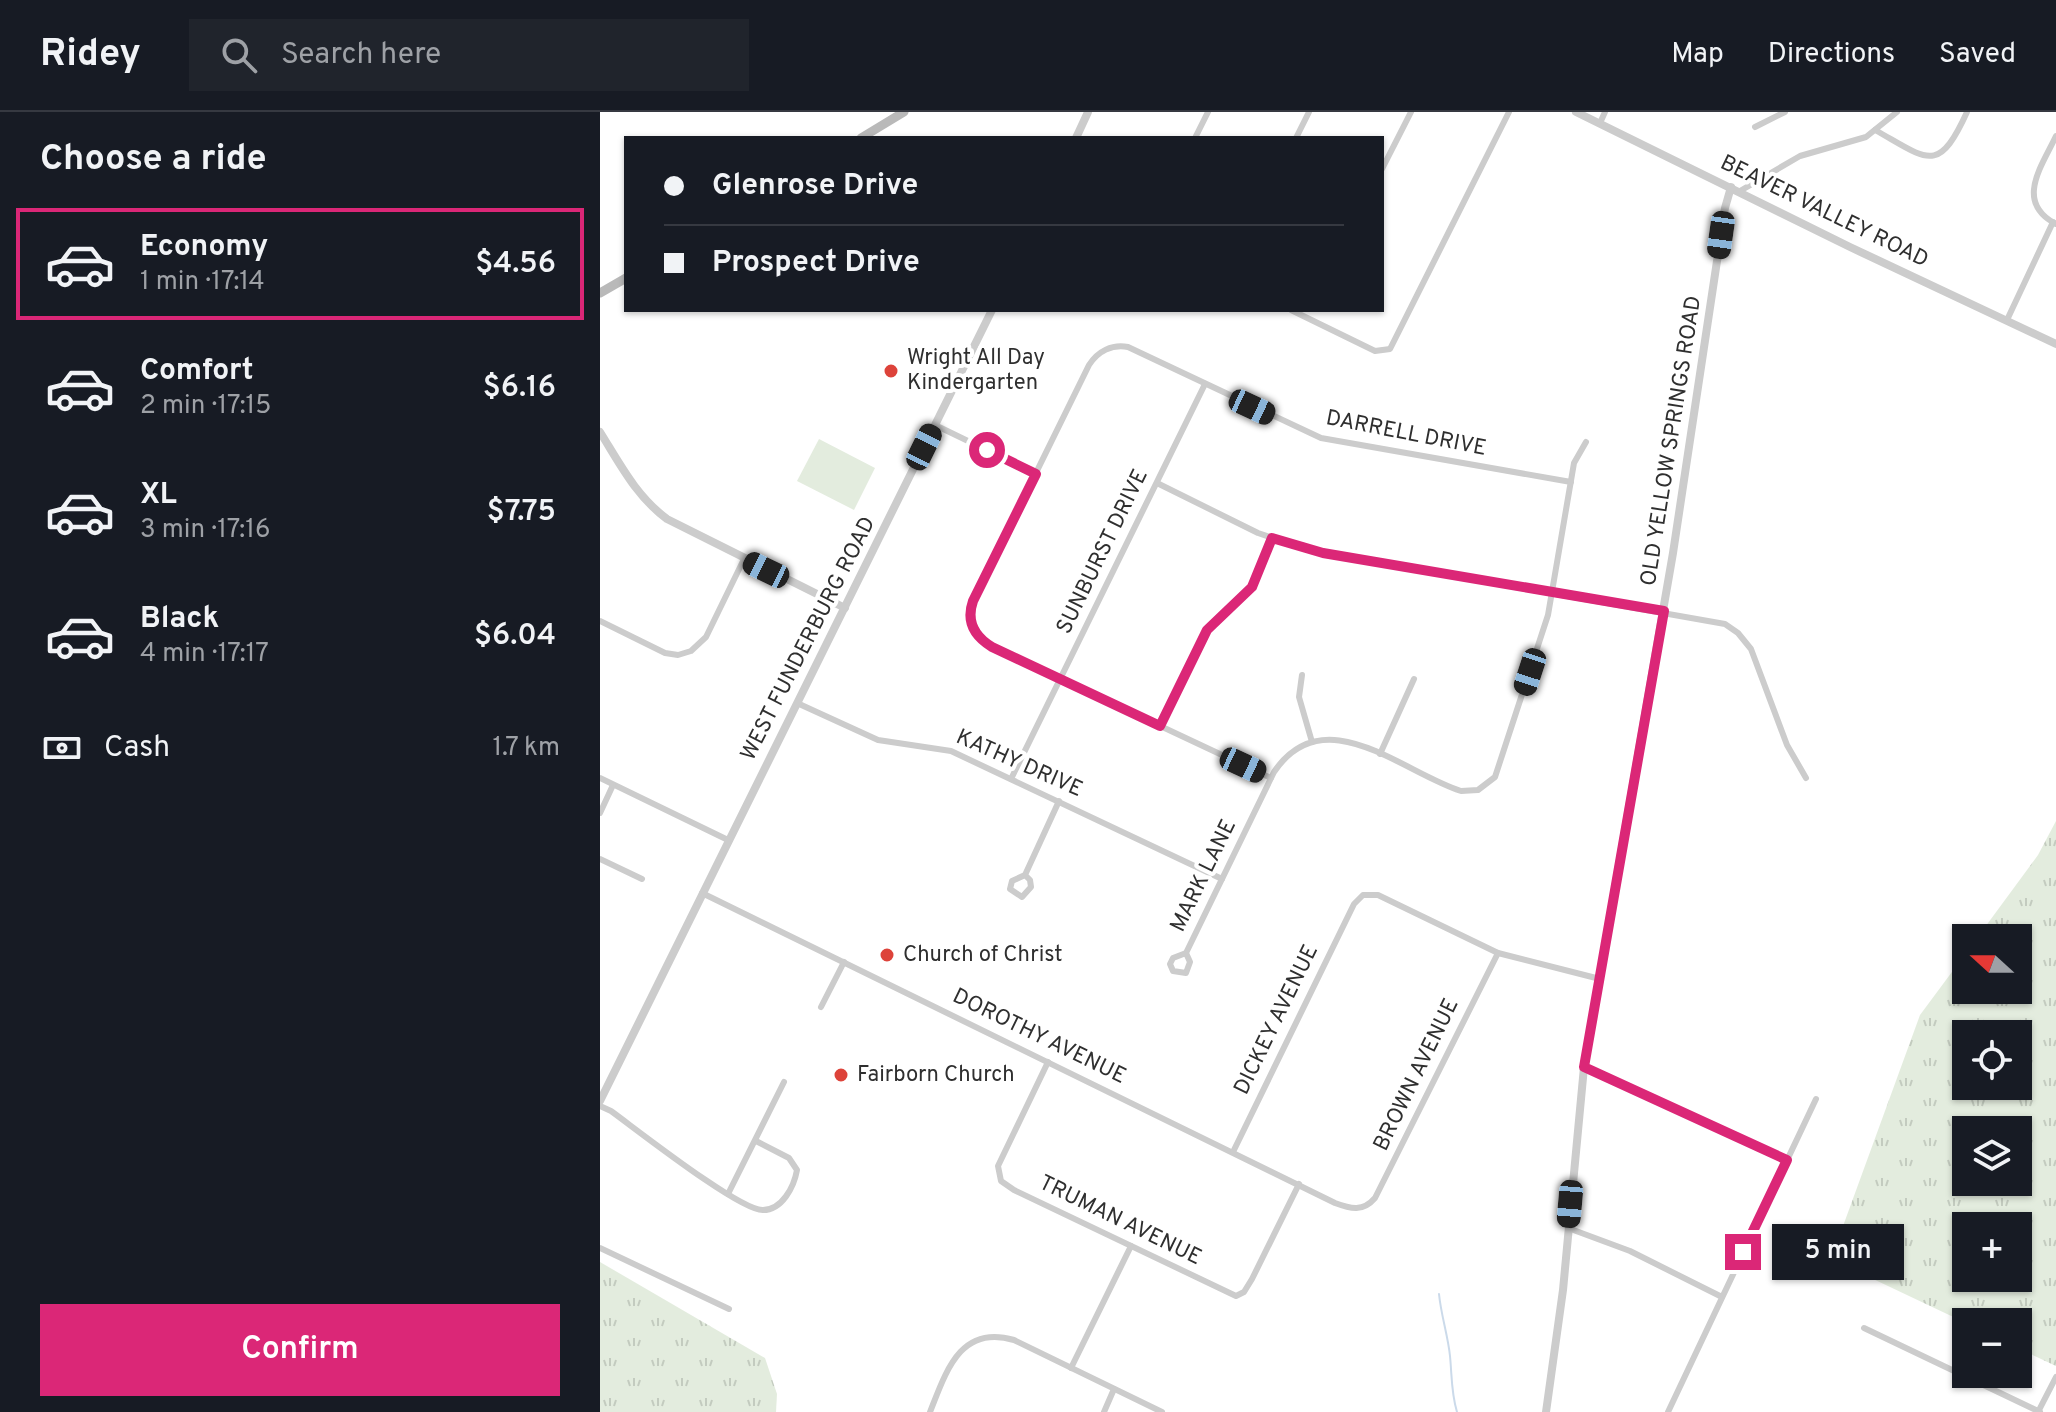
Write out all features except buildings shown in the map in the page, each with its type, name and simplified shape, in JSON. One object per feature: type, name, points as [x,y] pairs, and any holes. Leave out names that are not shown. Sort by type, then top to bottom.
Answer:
[{"type":"main road","points":[[864,136],[904,112]]},
{"type":"main road","points":[[600,293],[624,279]]},
{"type":"street","points":[[1077,136],[1088,112]]},
{"type":"street","points":[[1196,136],[1208,112]]},
{"type":"street","points":[[1297,136],[1309,112]]},
{"type":"street","points":[[1384,165],[1411,112]]},
{"type":"street","points":[[1295,312],[1375,351],[1384,352],[1395,344],[1509,112]]},
{"type":"street","name":"BEAVER VALLEY ROAD","points":[[1576,112],[2056,344]]},
{"type":"street","points":[[1600,123],[1605,112]]},
{"type":"street","points":[[1755,127],[1785,112]]},
{"type":"street","points":[[1735,189],[1800,156],[1852,142],[1875,130],[1897,112]]},
{"type":"street","points":[[1875,130],[1918,153],[1934,156],[1952,144],[1967,112]]},
{"type":"street","points":[[2007,320],[2054,223],[2039,210],[2033,193],[2035,180],[2056,136]]},
{"type":"street","name":"OLD YELLOW SPRINGS ROAD","points":[[1546,1412],[1563,1290],[1584,1067],[1664,611],[1725,208],[1735,189]]},
{"type":"street","name":"WEST FUNDERBURG ROAD","points":[[600,1104],[991,312]]},
{"type":"street","points":[[1308,318],[1311,312]]},
{"type":"street","name":"DARRELL DRIVE","points":[[1036,474],[1089,365],[1097,355],[1110,348],[1128,347],[1290,425],[1328,440],[1571,482]]},
{"type":"street","name":"SUNBURST DRIVE","points":[[1011,779],[1205,384]]},
{"type":"street","points":[[935,425],[1036,474],[971,606],[972,626],[976,635],[987,644],[1271,778]]},
{"type":"street","points":[[600,432],[631,483],[658,513],[681,528],[845,608]]},
{"type":"street","points":[[1302,675],[1299,697],[1312,742],[1341,739],[1456,790],[1478,790],[1490,783],[1498,771],[1548,615],[1576,458],[1586,442]]},
{"type":"street","points":[[1157,483],[1272,538],[1323,553],[1716,620],[1732,628],[1751,649],[1787,745],[1806,778]]},
{"type":"street","points":[[1160,726],[1207,630],[1252,587],[1272,538]]},
{"type":"street","points":[[600,621],[665,653],[678,655],[691,651],[706,637],[744,559]]},
{"type":"street","points":[[1380,754],[1414,679]]},
{"type":"street","name":"KATHY DRIVE","points":[[797,703],[878,740],[937,747],[1222,879]]},
{"type":"street","name":"MARK LANE","points":[[1186,953],[1271,778],[1287,756],[1312,742]]},
{"type":"street","points":[[600,778],[728,840]]},
{"type":"street","points":[[600,813],[613,785]]},
{"type":"street","points":[[1025,875],[1059,801]]},
{"type":"street","points":[[600,859],[642,879]]},
{"type":"street","name":"DOROTHY AVENUE","points":[[702,893],[1345,1207],[1362,1208]]},
{"type":"street","name":"DICKEY AVENUE","points":[[1233,1152],[1354,904],[1363,895],[1378,895],[1498,953]]},
{"type":"street","points":[[1498,953],[1600,979]]},
{"type":"street","name":"BROWN AVENUE","points":[[1362,1208],[1375,1198],[1498,953]]},
{"type":"street","points":[[821,1007],[844,962]]},
{"type":"street","name":"TRUMAN AVENUE","points":[[1048,1062],[1003,1154],[998,1173],[1004,1184],[1231,1295],[1240,1295],[1248,1287],[1299,1184]]},
{"type":"street","points":[[1584,1067],[1787,1160]]},
{"type":"street","points":[[728,1194],[784,1082]]},
{"type":"street","points":[[1668,1412],[1816,1099]]},
{"type":"street","points":[[600,1104],[728,1194],[753,1208],[768,1210],[782,1201],[794,1183],[797,1170],[793,1160],[756,1141]]},
{"type":"street","points":[[1568,1228],[1630,1251],[1722,1297]]},
{"type":"street","points":[[1071,1368],[1131,1246]]},
{"type":"street","points":[[600,1248],[729,1309]]},
{"type":"street","points":[[1864,1328],[2039,1412],[2056,1377]]},
{"type":"street","points":[[930,1412],[954,1358],[980,1339],[1000,1337],[1014,1340],[1162,1412]]},
{"type":"street","points":[[1104,1412],[1114,1389]]},
{"type":"green space","points":[[819,439],[875,468],[854,510],[797,481]]},
{"type":"green space","points":[[2056,821],[2056,1366],[2032,1355],[2032,1308],[1952,1308],[1952,1316],[1831,1259],[1920,1015],[1952,972],[1952,1004],[2032,1004],[2032,924],[1987,924],[2038,855]]},
{"type":"green space","points":[[600,1262],[765,1358],[777,1394],[776,1412],[600,1412]]},
{"type":"waterway","points":[[1439,1294],[1457,1412]]},
{"type":"place","name":"Wright All Day Kindergarten","points":[[891,371]]},
{"type":"place","name":"Church of Christ","points":[[887,955]]},
{"type":"place","name":"Fairborn Church","points":[[841,1075]]},
{"type":"route","points":[[987,450],[1036,474],[971,606],[970,616],[976,635],[992,647],[1160,726],[1201,640],[1215,620],[1252,587],[1272,538],[1323,553],[1664,611],[1584,1067],[1787,1160],[1743,1252]]}]
